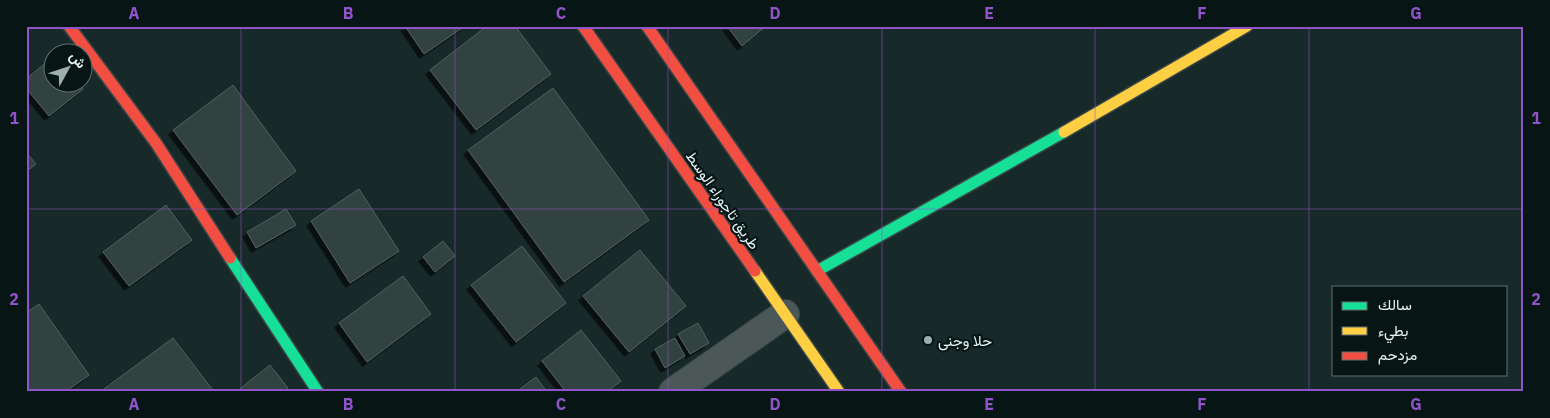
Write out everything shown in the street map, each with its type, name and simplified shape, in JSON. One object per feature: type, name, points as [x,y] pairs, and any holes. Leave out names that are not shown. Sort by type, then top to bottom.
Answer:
[{"type":"street","points":[[69,26],[156,143],[235,268],[318,392]]},
{"type":"street","name":"طريق تاجوراء الوسط","points":[[583,26],[840,392]]},
{"type":"street","points":[[647,26],[901,392]]},
{"type":"street","points":[[817,270],[1070,129],[1247,26]]},
{"type":"street","points":[[673,392],[785,314]]},
{"type":"building","points":[[405,26],[465,26],[424,54]]},
{"type":"building","points":[[487,26],[515,26],[551,74],[476,130],[430,70]]},
{"type":"building","points":[[727,26],[766,26],[742,46]]},
{"type":"building","points":[[42,66],[42,92],[79,92],[49,116],[26,88],[26,79]]},
{"type":"building","points":[[233,85],[296,171],[237,215],[173,130]]},
{"type":"building","points":[[553,88],[649,220],[564,282],[468,150]]},
{"type":"building","points":[[26,152],[36,164],[26,172]]},
{"type":"building","points":[[359,189],[399,251],[350,283],[311,221]]},
{"type":"building","points":[[166,205],[192,240],[129,286],[103,252]]},
{"type":"building","points":[[286,209],[296,225],[256,248],[247,232]]},
{"type":"building","points":[[443,241],[455,256],[435,272],[423,257]]},
{"type":"building","points":[[522,246],[566,303],[516,342],[471,285]]},
{"type":"building","points":[[640,250],[686,306],[629,352],[583,296]]},
{"type":"building","points":[[403,276],[431,314],[367,362],[339,323]]},
{"type":"building","points":[[39,304],[89,375],[65,392],[26,392],[26,313]]},
{"type":"building","points":[[698,323],[709,343],[690,354],[678,334]]},
{"type":"building","points":[[581,330],[621,381],[607,392],[566,392],[542,361]]},
{"type":"building","points":[[173,338],[212,389],[207,392],[100,392]]},
{"type":"building","points":[[675,338],[685,356],[665,368],[655,349]]},
{"type":"building","points":[[270,365],[288,388],[283,392],[236,392]]},
{"type":"building","points":[[536,377],[547,392],[516,392]]},
{"type":"traffic: fast","points":[[817,271],[1064,132]]},
{"type":"traffic: fast","points":[[230,258],[318,392]]},
{"type":"traffic: slow","points":[[1064,132],[1247,26]]},
{"type":"traffic: slow","points":[[755,271],[839,392]]},
{"type":"traffic: jam","points":[[69,26],[156,143],[230,258]]},
{"type":"traffic: jam","points":[[583,26],[755,271]]},
{"type":"traffic: jam","points":[[647,26],[901,392]]},
{"type":"place","name":"حلا وجنى","points":[[928,340]]}]
